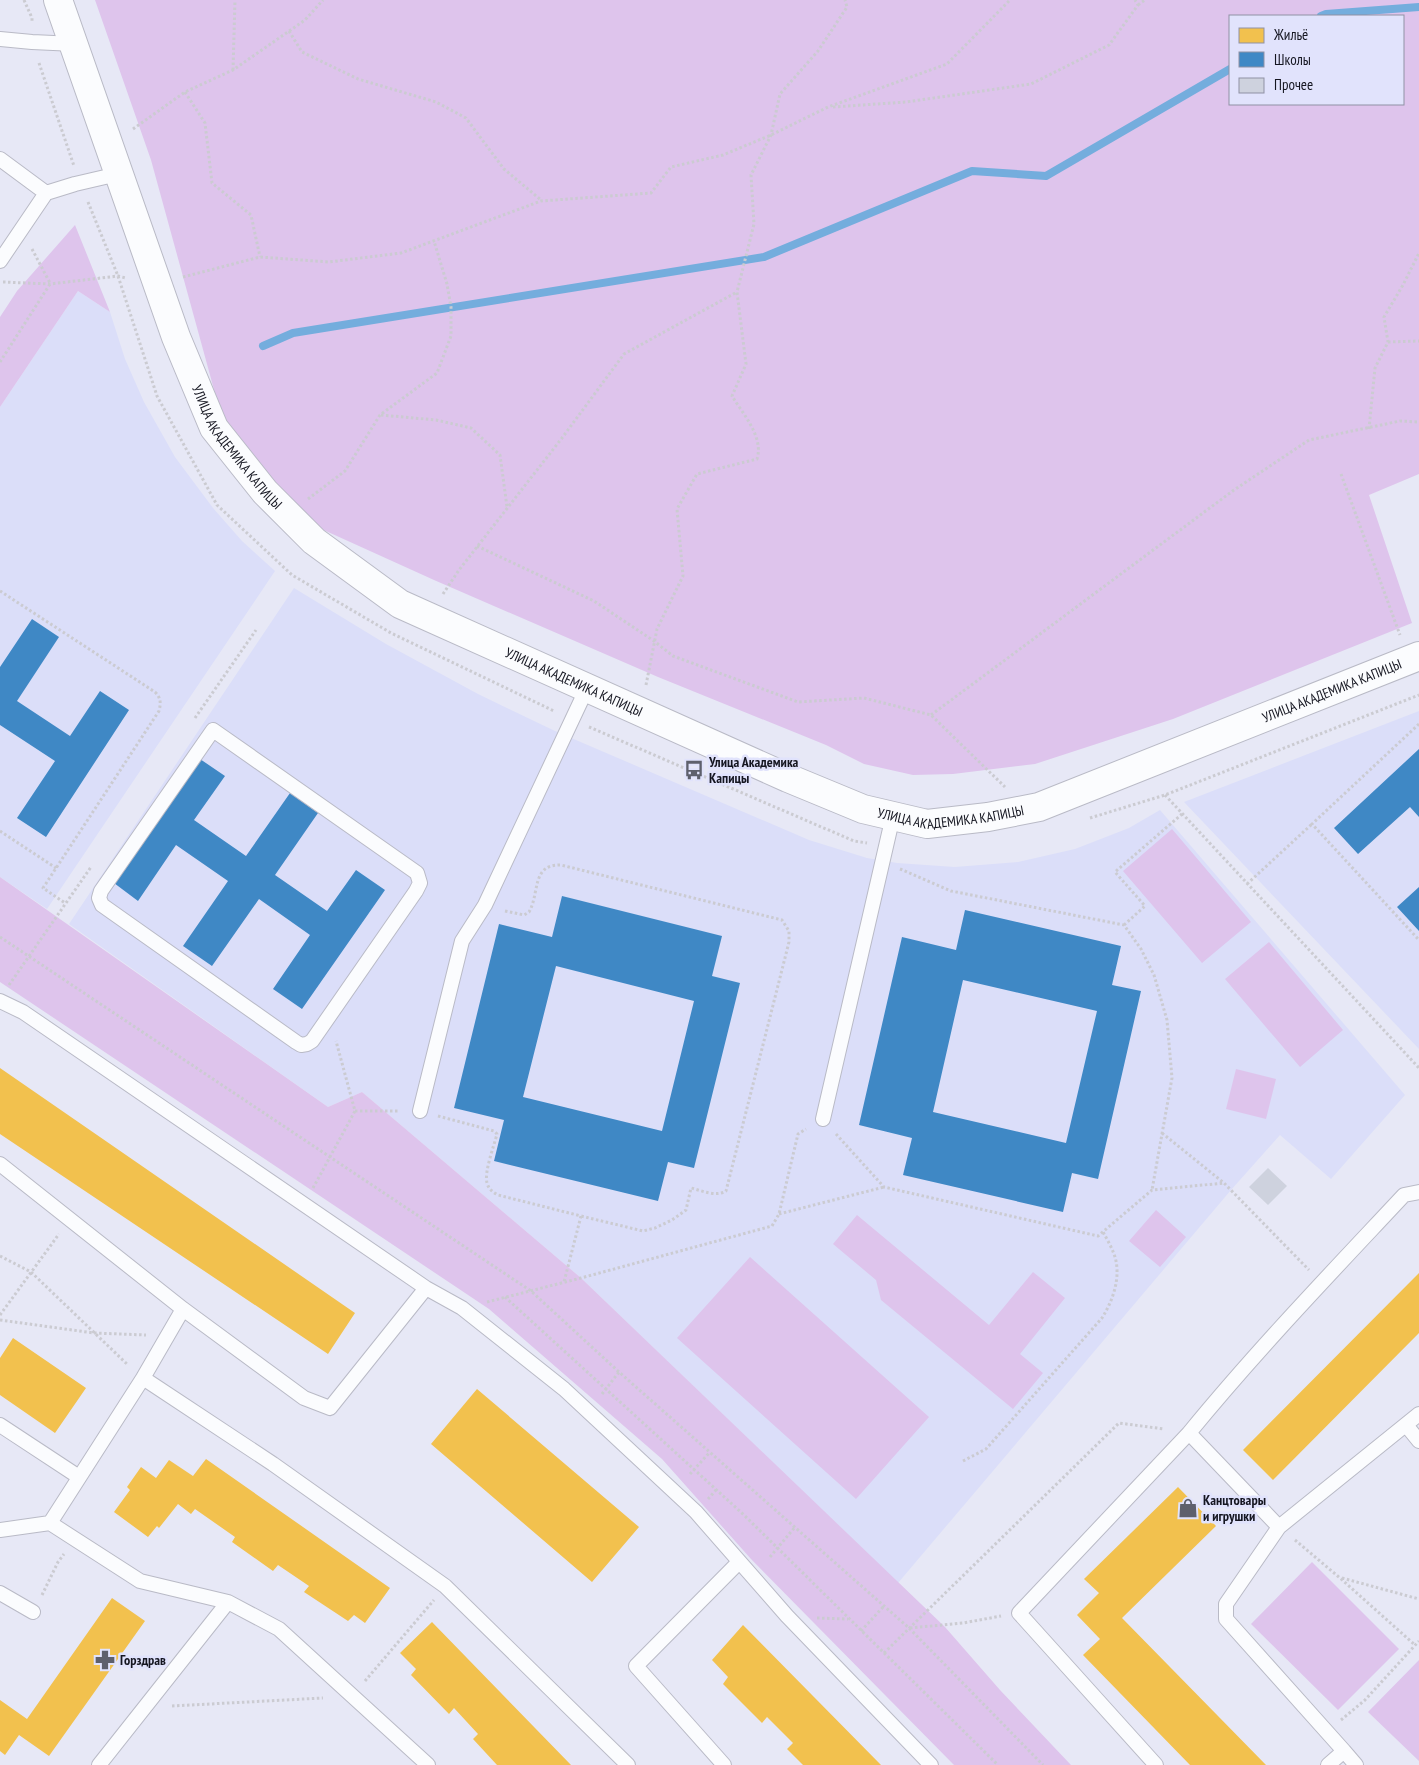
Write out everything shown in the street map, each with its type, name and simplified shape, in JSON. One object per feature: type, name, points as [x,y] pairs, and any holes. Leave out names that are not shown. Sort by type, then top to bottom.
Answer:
[{"type":"street","name":"УЛИЦА АКАДЕМИКА КАПИЦЫ","points":[[58,0],[176,338],[214,428],[265,492],[314,541],[400,604],[805,785],[863,809],[927,824],[988,817],[1039,807],[1410,648]]},
{"type":"lane","points":[[0,38],[74,44]]},
{"type":"lane","points":[[0,159],[46,193]]},
{"type":"lane","points":[[0,261],[46,193],[80,182],[118,174]]},
{"type":"lane","points":[[420,1111],[462,940],[485,905],[587,688]]},
{"type":"lane","points":[[213,730],[416,873],[420,883],[416,891],[330,1016],[312,1041],[301,1045],[102,905],[99,898],[101,891],[213,730]]},
{"type":"lane","points":[[823,1119],[893,816]]},
{"type":"lane","points":[[3,995],[24,1012],[426,1288],[462,1308],[564,1389],[696,1512],[787,1616],[931,1765]]},
{"type":"lane","points":[[0,1164],[182,1309],[304,1398],[330,1408],[426,1288]]},
{"type":"lane","points":[[1156,1765],[1018,1613],[1189,1433],[1215,1401],[1404,1195],[1419,1192]]},
{"type":"lane","points":[[50,1524],[143,1378],[182,1309]]},
{"type":"lane","points":[[143,1378],[273,1464],[446,1586],[628,1765]]},
{"type":"lane","points":[[1356,1765],[1226,1619],[1226,1604],[1280,1527],[1419,1414]]},
{"type":"lane","points":[[0,1425],[79,1477]]},
{"type":"lane","points":[[1406,1425],[1419,1441]]},
{"type":"lane","points":[[1189,1433],[1280,1527]]},
{"type":"lane","points":[[0,1530],[50,1524],[140,1582],[228,1602],[279,1629],[428,1765]]},
{"type":"lane","points":[[724,1765],[636,1666],[738,1562]]},
{"type":"lane","points":[[0,1593],[33,1612]]},
{"type":"lane","points":[[99,1765],[228,1602]]},
{"type":"lane","points":[[1328,1765],[1344,1751]]},
{"type":"path","points":[[24,0],[32,18],[32,42],[80,182],[118,276],[156,396],[217,505],[292,575],[391,633],[572,720],[854,841],[886,846]]},
{"type":"path","points":[[233,70],[235,0]]},
{"type":"path","points":[[133,129],[185,92],[233,70],[305,20],[323,0]]},
{"type":"path","points":[[644,691],[657,629],[683,576],[677,510],[697,474],[757,459],[760,450],[754,433],[732,396],[746,364],[737,292],[754,224],[751,175],[771,135],[780,94],[818,51],[847,7],[845,0]]},
{"type":"path","points":[[1004,6],[1005,0]]},
{"type":"path","points":[[178,278],[260,257],[329,262],[401,253],[541,201],[651,194],[671,167],[723,155],[828,108],[946,64],[1010,0]]},
{"type":"path","points":[[1135,0],[1138,5]]},
{"type":"path","points":[[828,108],[906,102],[1031,84],[1109,45],[1138,5],[1145,0]]},
{"type":"path","points":[[289,31],[302,52],[358,79],[436,102],[466,118],[504,169],[541,201]]},
{"type":"path","points":[[185,92],[205,123],[212,184],[251,215],[260,257]]},
{"type":"path","points":[[22,230],[50,284]]},
{"type":"path","points":[[303,502],[345,472],[380,415],[437,373],[451,336],[451,308],[447,284],[434,240]]},
{"type":"path","points":[[1368,428],[1375,368],[1388,342],[1384,317],[1419,253]]},
{"type":"path","points":[[0,282],[50,284],[118,276]]},
{"type":"path","points":[[0,362],[50,284]]},
{"type":"path","points":[[440,600],[459,570],[562,438],[624,354],[737,292]]},
{"type":"path","points":[[1388,342],[1419,341]]},
{"type":"path","points":[[380,415],[436,420],[471,428],[500,455],[507,508]]},
{"type":"path","points":[[931,715],[1234,490],[1309,440],[1400,421],[1419,422]]},
{"type":"path","points":[[1341,474],[1410,648]]},
{"type":"path","points":[[477,546],[594,601],[673,656],[798,702],[864,698],[931,715],[1007,789]]},
{"type":"path","points":[[0,591],[155,692],[159,696],[161,704],[159,711],[43,888],[66,903]]},
{"type":"path","points":[[1081,821],[1165,795],[1419,695]]},
{"type":"path","points":[[1247,884],[1419,724]]},
{"type":"path","points":[[1165,795],[1419,1068]]},
{"type":"path","points":[[1124,925],[1145,906],[1115,872],[1182,814]]},
{"type":"path","points":[[1312,824],[1419,940]]},
{"type":"path","points":[[0,831],[56,868]]},
{"type":"path","points":[[883,861],[951,891],[1124,925],[1141,949],[1154,976],[1167,1020],[1172,1078],[1152,1190]]},
{"type":"path","points":[[355,1111],[420,1111],[494,1130],[497,1134],[486,1177],[487,1185],[491,1191],[498,1195],[643,1231],[672,1220],[686,1210],[691,1188],[714,1194],[721,1194],[726,1191],[789,942],[789,930],[782,920],[552,864],[545,868],[539,876],[529,912],[524,915],[485,905]]},
{"type":"path","points":[[3,995],[60,912]]},
{"type":"path","points":[[0,937],[531,1291],[619,1372],[909,1628],[1043,1765]]},
{"type":"path","points":[[304,1204],[355,1111],[330,1016]]},
{"type":"path","points":[[823,1119],[884,1187]]},
{"type":"path","points":[[1162,1132],[1224,1182],[1322,1283]]},
{"type":"path","points":[[462,1308],[772,1226],[779,1214],[798,1134]]},
{"type":"path","points":[[779,1214],[884,1187],[1098,1236],[1152,1190],[1224,1182]]},
{"type":"path","points":[[564,1282],[581,1216]]},
{"type":"path","points":[[0,1315],[70,1219]]},
{"type":"path","points":[[963,1462],[986,1449],[1102,1318],[1113,1296],[1117,1274],[1116,1260],[1103,1232]]},
{"type":"path","points":[[0,1256],[31,1272],[143,1378]]},
{"type":"path","points":[[505,1297],[607,1388],[778,1548],[998,1765]]},
{"type":"path","points":[[0,1320],[94,1333],[168,1335]]},
{"type":"path","points":[[602,1394],[619,1372]]},
{"type":"path","points":[[884,1653],[1119,1423],[1189,1433]]},
{"type":"path","points":[[690,1474],[710,1452]]},
{"type":"path","points":[[770,1557],[795,1527]]},
{"type":"path","points":[[1280,1527],[1415,1645]]},
{"type":"path","points":[[33,1612],[58,1562]]},
{"type":"path","points":[[1340,1578],[1419,1599]]},
{"type":"path","points":[[145,1707],[353,1696],[446,1586]]},
{"type":"path","points":[[861,1631],[884,1606]]},
{"type":"path","points":[[909,1628],[963,1623],[1018,1613]]},
{"type":"path","points":[[1326,1731],[1365,1700],[1419,1640]]},
{"type":"shaded area","points":[[95,0],[1419,0],[1419,474],[1369,495],[1412,623],[1173,719],[1035,764],[953,774],[913,775],[864,764],[826,745],[658,677],[317,527],[224,426],[151,160]]},
{"type":"shaded area","points":[[75,225],[110,312],[78,291],[0,407],[0,317],[17,291]]},
{"type":"shaded area","points":[[78,291],[110,312],[125,359],[144,402],[175,457],[213,508],[242,541],[275,571],[47,909],[0,877],[0,407]]},
{"type":"shaded area","points":[[294,588],[386,644],[478,694],[555,731],[809,840],[867,858],[897,863],[955,867],[1018,862],[1075,849],[1129,828],[1160,810],[1405,1095],[1331,1179],[1280,1135],[1231,1190],[898,1583],[581,1278],[362,1092],[328,1107],[69,924]]},
{"type":"shaded area","points":[[1419,711],[1419,1049],[1184,802]]},
{"type":"shaded area","points":[[1172,829],[1251,922],[1202,963],[1123,871]]},
{"type":"shaded area","points":[[0,877],[328,1107],[362,1092],[581,1278],[945,1627],[1000,1690],[1071,1765],[954,1765],[751,1559],[662,1459],[489,1309],[0,982]]},
{"type":"shaded area","points":[[1269,942],[1343,1030],[1300,1067],[1225,979]]},
{"type":"shaded area","points":[[1236,1069],[1276,1079],[1266,1119],[1226,1109]]},
{"type":"shaded area","points":[[1156,1210],[1186,1237],[1160,1267],[1129,1241]]},
{"type":"shaded area","points":[[857,1215],[989,1325],[1033,1272],[1065,1298],[1020,1354],[1043,1373],[1013,1409],[881,1300],[876,1280],[833,1244]]},
{"type":"shaded area","points":[[750,1257],[929,1417],[856,1499],[677,1338]]},
{"type":"shaded area","points":[[1312,1562],[1399,1649],[1338,1710],[1251,1624]]},
{"type":"shaded area","points":[[1419,1660],[1419,1761],[1368,1712]]},
{"type":"building: Жильё","points":[[0,1068],[355,1313],[328,1354],[0,1134]]},
{"type":"building: Жильё","points":[[1419,1273],[1419,1333],[1273,1480],[1243,1450]]},
{"type":"building: Жильё","points":[[13,1338],[86,1388],[55,1433],[0,1395],[0,1358]]},
{"type":"building: Жильё","points":[[477,1389],[639,1527],[592,1582],[431,1444]]},
{"type":"building: Жильё","points":[[206,1459],[390,1588],[365,1623],[354,1615],[348,1621],[304,1592],[309,1586],[278,1565],[273,1571],[232,1542],[235,1537],[195,1509],[191,1514],[178,1504],[159,1528],[157,1526],[148,1537],[114,1512],[130,1490],[127,1487],[141,1467],[156,1478],[169,1460],[193,1476]]},
{"type":"building: Жильё","points":[[1178,1487],[1216,1526],[1122,1618],[1266,1765],[1190,1765],[1083,1655],[1100,1639],[1077,1615],[1099,1593],[1084,1579]]},
{"type":"building: Жильё","points":[[112,1598],[145,1621],[49,1756],[19,1735],[5,1755],[0,1751],[0,1700],[27,1719]]},
{"type":"building: Жильё","points":[[432,1622],[571,1765],[497,1765],[473,1739],[478,1734],[454,1708],[449,1714],[411,1675],[416,1669],[400,1653]]},
{"type":"building: Жильё","points":[[743,1625],[881,1765],[803,1765],[787,1749],[793,1743],[767,1717],[762,1723],[723,1684],[728,1677],[712,1660]]},
{"type":"building: Школы","points":[[32,619],[59,637],[17,701],[70,736],[100,691],[129,710],[46,837],[17,818],[55,761],[0,725],[0,667]]},
{"type":"building: Школы","points":[[1419,749],[1419,817],[1410,807],[1358,854],[1334,828]]},
{"type":"building: Школы","points":[[200,759],[225,776],[194,820],[246,856],[290,793],[318,813],[275,875],[327,911],[356,870],[385,890],[302,1009],[273,989],[310,935],[259,899],[212,966],[183,946],[228,881],[176,845],[138,901],[114,883]]},
{"type":"building: Школы","points":[[1419,887],[1419,931],[1397,907]]},
{"type":"building: Школы","points":[[562,896],[722,936],[712,976],[740,983],[694,1168],[668,1162],[658,1201],[494,1161],[504,1120],[454,1108],[499,924],[552,937]],"holes":[[[556,966],[694,1001],[662,1131],[523,1097]]]},
{"type":"building: Школы","points":[[965,910],[1121,946],[1112,985],[1141,991],[1098,1179],[1072,1173],[1063,1212],[903,1175],[912,1138],[859,1125],[902,937],[956,950]],"holes":[[[963,980],[1097,1011],[1066,1143],[933,1112]]]},
{"type":"building: Прочее","points":[[1268,1168],[1287,1186],[1268,1205],[1249,1187]]},
{"type":"waterway","points":[[1324,15],[1419,7]]},
{"type":"waterway","points":[[263,346],[293,333],[764,257],[972,171],[1046,176],[1229,70]]},
{"type":"place","name":"Улица Академика Капицы","points":[[694,770]]},
{"type":"place","name":"Канцтовары и игрушки","points":[[1188,1508]]},
{"type":"place","name":"Горздрав","points":[[105,1660]]}]
